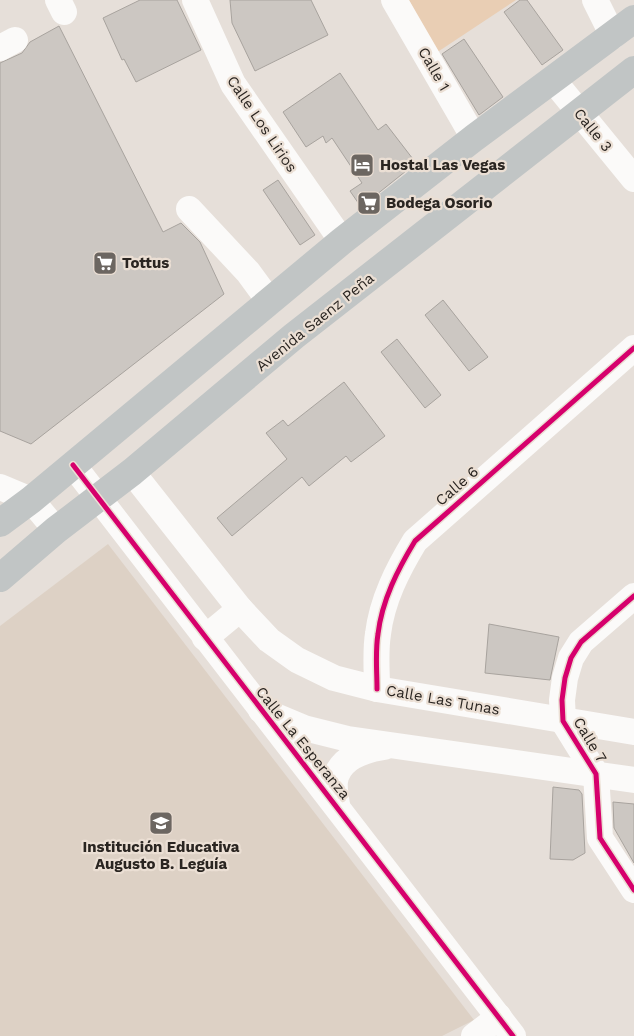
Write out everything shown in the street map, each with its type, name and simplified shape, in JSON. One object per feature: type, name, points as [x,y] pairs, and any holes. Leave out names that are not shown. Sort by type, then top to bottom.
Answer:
[{"type":"main road","points":[[0,523],[31,500],[342,241],[474,138],[634,19]]},
{"type":"main road","name":"Avenida Saenz Peña","points":[[0,578],[56,530],[132,472],[294,336],[634,70]]},
{"type":"main road","points":[[270,302],[294,336]]},
{"type":"street","name":"Calle Los Lirios","points":[[195,0],[233,84],[342,241]]},
{"type":"street","name":"Calle 1","points":[[394,0],[474,138]]},
{"type":"street","points":[[595,0],[613,36]]},
{"type":"street","name":"Calle 3","points":[[553,80],[634,179]]},
{"type":"street","points":[[189,209],[248,272],[270,302]]},
{"type":"street","name":"Calle 6","points":[[377,689],[378,634],[397,571],[415,541],[634,348]]},
{"type":"street","name":"Calle La Esperanza","points":[[73,465],[258,708],[506,1026]]},
{"type":"street","name":"Calle Las Tunas","points":[[132,472],[240,608],[269,640],[296,660],[334,678],[377,689],[634,732]]},
{"type":"street","points":[[0,487],[31,500],[56,530]]},
{"type":"street","name":"Calle 7","points":[[596,774],[563,720],[565,678],[571,658],[581,642],[634,596]]},
{"type":"street","points":[[205,638],[240,608]]},
{"type":"street","points":[[258,708],[304,728],[348,739],[634,780]]},
{"type":"street","points":[[336,806],[335,782],[340,768],[353,756],[394,745]]},
{"type":"street","points":[[596,774],[600,838],[634,890]]},
{"type":"street","points":[[474,1036],[506,1026]]},
{"type":"shaded area","points":[[409,0],[516,0],[436,53]]},
{"type":"shaded area","name":"Institución Educativa Augusto B. Leguía","points":[[108,544],[474,1020],[442,1036],[0,1036],[0,626]]},
{"type":"building","points":[[140,0],[177,0],[201,50],[136,82],[124,59],[122,60],[103,18]]},
{"type":"building","points":[[230,0],[311,0],[328,35],[255,71],[232,23]]},
{"type":"building","points":[[520,0],[527,0],[563,50],[542,65],[504,12]]},
{"type":"building","name":"Tottus","points":[[59,26],[163,232],[181,223],[200,242],[224,294],[31,444],[0,431],[0,63],[22,53],[30,42]]},
{"type":"building","points":[[464,39],[503,97],[479,115],[442,54]]},
{"type":"building","points":[[340,73],[378,130],[386,124],[416,163],[361,207],[350,191],[362,183],[332,138],[326,143],[323,136],[306,147],[283,112]]},
{"type":"building","points":[[278,180],[315,235],[300,245],[263,190]]},
{"type":"building","points":[[443,300],[488,357],[469,371],[425,315]]},
{"type":"building","points":[[397,339],[441,395],[425,408],[381,352]]},
{"type":"building","points":[[344,382],[385,436],[351,462],[346,456],[309,486],[302,477],[232,536],[217,518],[287,459],[266,433],[283,420],[288,426]]},
{"type":"building","points":[[489,624],[559,637],[550,680],[485,673]]},
{"type":"building","points":[[553,787],[579,790],[582,794],[585,853],[573,860],[550,859]]},
{"type":"building","points":[[613,802],[634,804],[634,863],[614,828]]},
{"type":"cycle path","points":[[377,689],[377,641],[383,609],[397,574],[415,541],[634,348]]},
{"type":"cycle path","points":[[73,465],[513,1036]]},
{"type":"cycle path","points":[[634,596],[581,642],[571,658],[565,678],[562,700],[563,721],[596,774],[600,838],[634,890]]},
{"type":"place","name":"Hostal Las Vegas","points":[[362,165]]},
{"type":"place","name":"Bodega Osorio","points":[[369,203]]},
{"type":"place","name":"Tottus","points":[[105,263]]},
{"type":"place","name":"Institución Educativa Augusto B. Leguía","points":[[161,823]]}]
